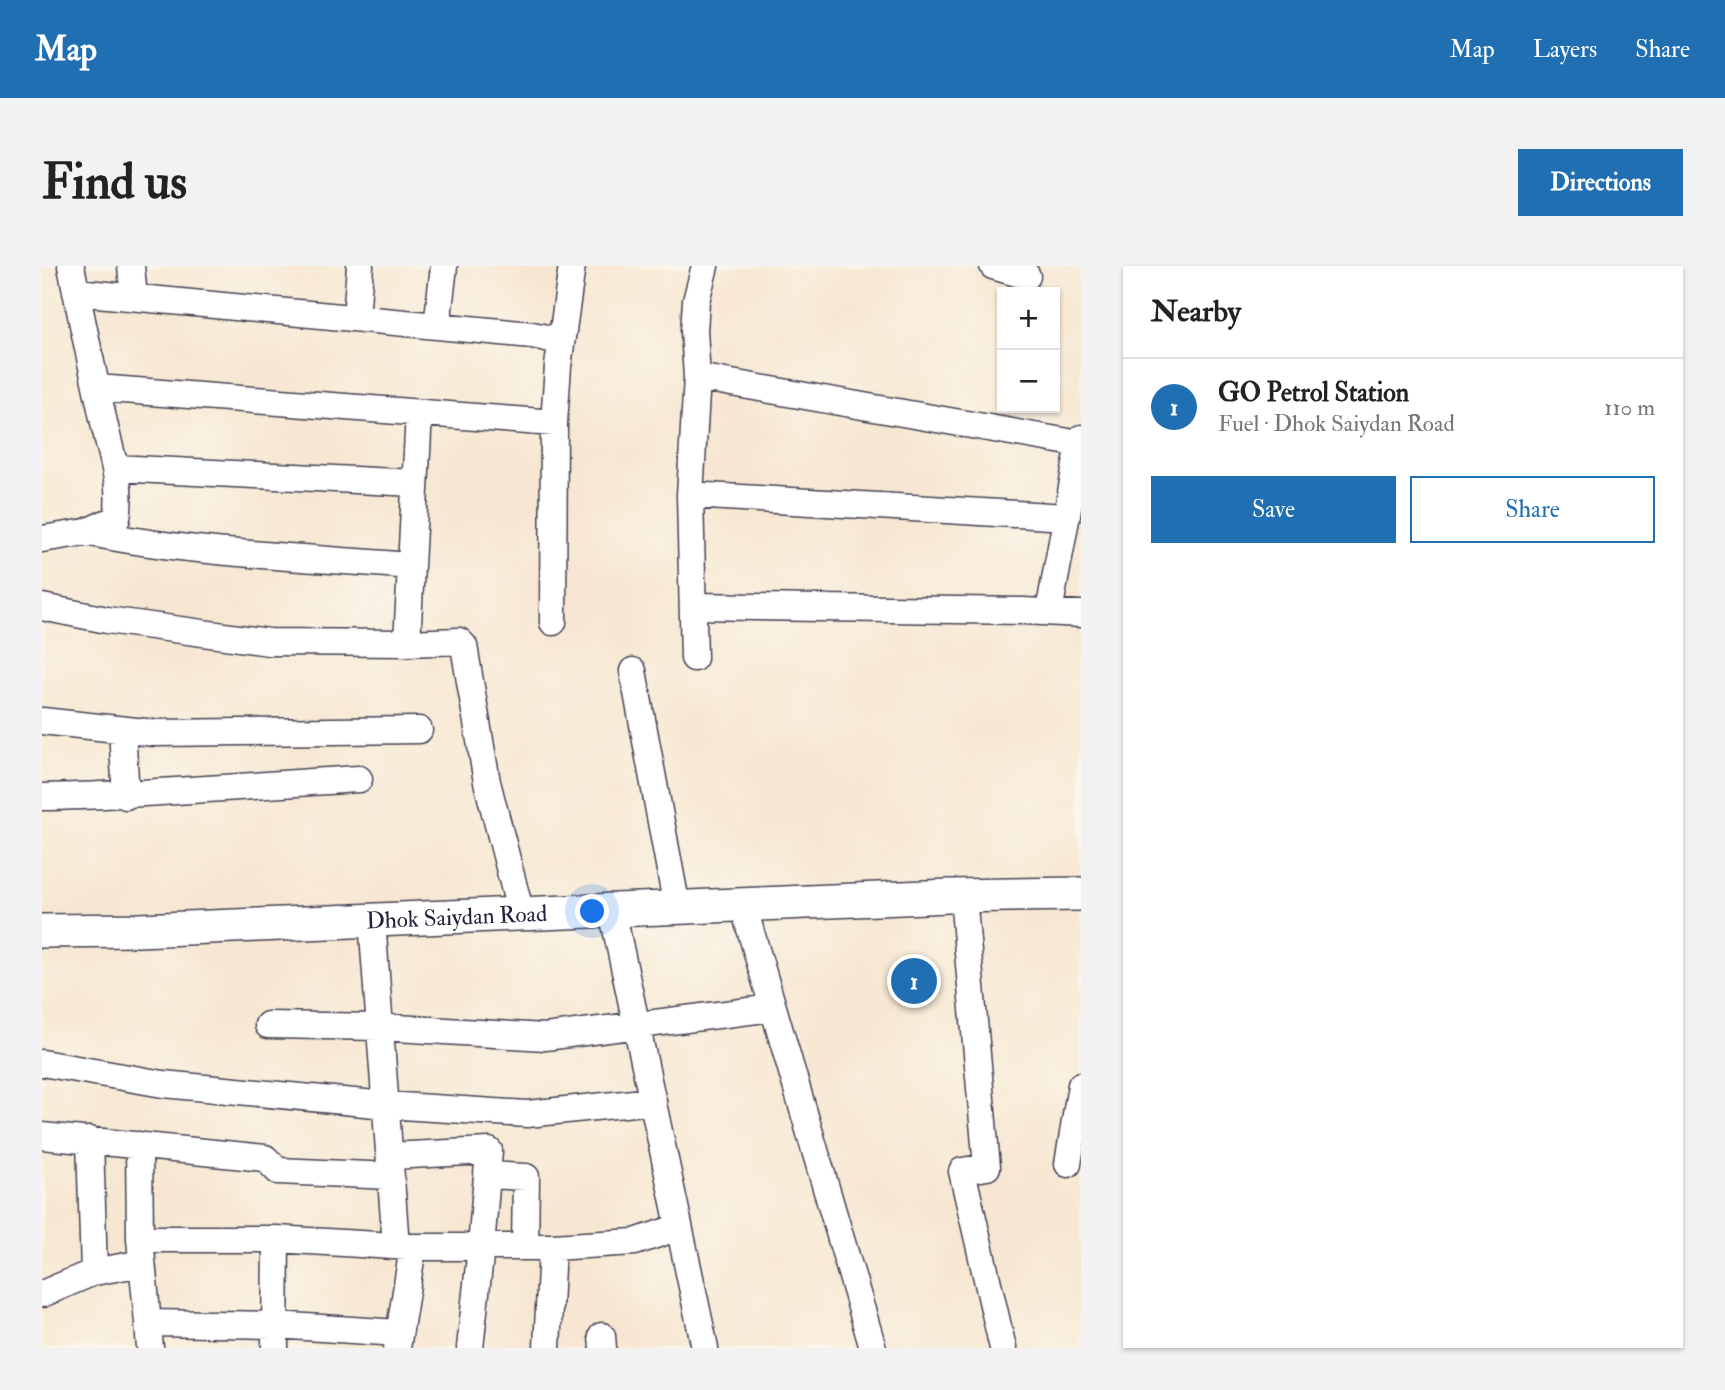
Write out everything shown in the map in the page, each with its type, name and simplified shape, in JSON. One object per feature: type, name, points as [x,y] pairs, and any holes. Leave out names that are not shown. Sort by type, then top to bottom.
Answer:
[{"type":"main road","name":"Dhok Saiydan Road","points":[[42,931],[138,930],[963,896],[1081,894]]},
{"type":"street","points":[[42,539],[86,532],[117,518],[120,484],[71,266]]},
{"type":"street","points":[[131,266],[134,298]]},
{"type":"street","points":[[356,318],[360,266]]},
{"type":"street","points":[[437,326],[444,266]]},
{"type":"street","points":[[553,622],[554,423],[561,341],[572,266]]},
{"type":"street","points":[[694,658],[690,495],[696,377],[694,321],[705,266]]},
{"type":"street","points":[[993,266],[1027,276]]},
{"type":"street","points":[[76,292],[531,335],[561,341]]},
{"type":"street","points":[[696,377],[1080,441],[1049,612]]},
{"type":"street","points":[[97,388],[554,423]]},
{"type":"street","points":[[407,643],[419,413]]},
{"type":"street","points":[[115,468],[415,483]]},
{"type":"street","points":[[690,495],[1067,517]]},
{"type":"street","points":[[86,532],[138,543],[411,566]]},
{"type":"street","points":[[694,606],[1081,614]]},
{"type":"street","points":[[42,607],[107,620],[269,642],[459,641],[464,646],[486,782],[522,914]]},
{"type":"street","points":[[633,671],[677,908]]},
{"type":"street","points":[[42,721],[155,733],[419,730]]},
{"type":"street","points":[[121,730],[126,796]]},
{"type":"street","points":[[42,797],[126,796],[191,789],[359,779]]},
{"type":"street","points":[[963,896],[987,1167],[962,1171],[1003,1348]]},
{"type":"street","points":[[743,905],[873,1348]]},
{"type":"street","points":[[611,910],[705,1348]]},
{"type":"street","points":[[139,1145],[141,1251],[149,1336],[398,1340],[405,1246],[390,1166],[372,920]]},
{"type":"street","points":[[268,1025],[380,1027],[545,1037],[773,1007]]},
{"type":"street","points":[[42,1063],[163,1084],[386,1105],[527,1114],[653,1101]]},
{"type":"street","points":[[1068,1164],[1081,1085]]},
{"type":"street","points":[[42,1136],[265,1158],[278,1171],[390,1166],[489,1151],[470,1348]]},
{"type":"street","points":[[90,1140],[94,1272]]},
{"type":"street","points":[[487,1175],[526,1177],[525,1247]]},
{"type":"street","points":[[42,1294],[141,1251],[276,1239],[405,1246],[552,1247],[635,1242],[679,1227]]},
{"type":"street","points":[[275,1337],[276,1239]]},
{"type":"street","points":[[547,1348],[552,1247]]},
{"type":"place","name":"GO Petrol Station","points":[[914,981]]}]
